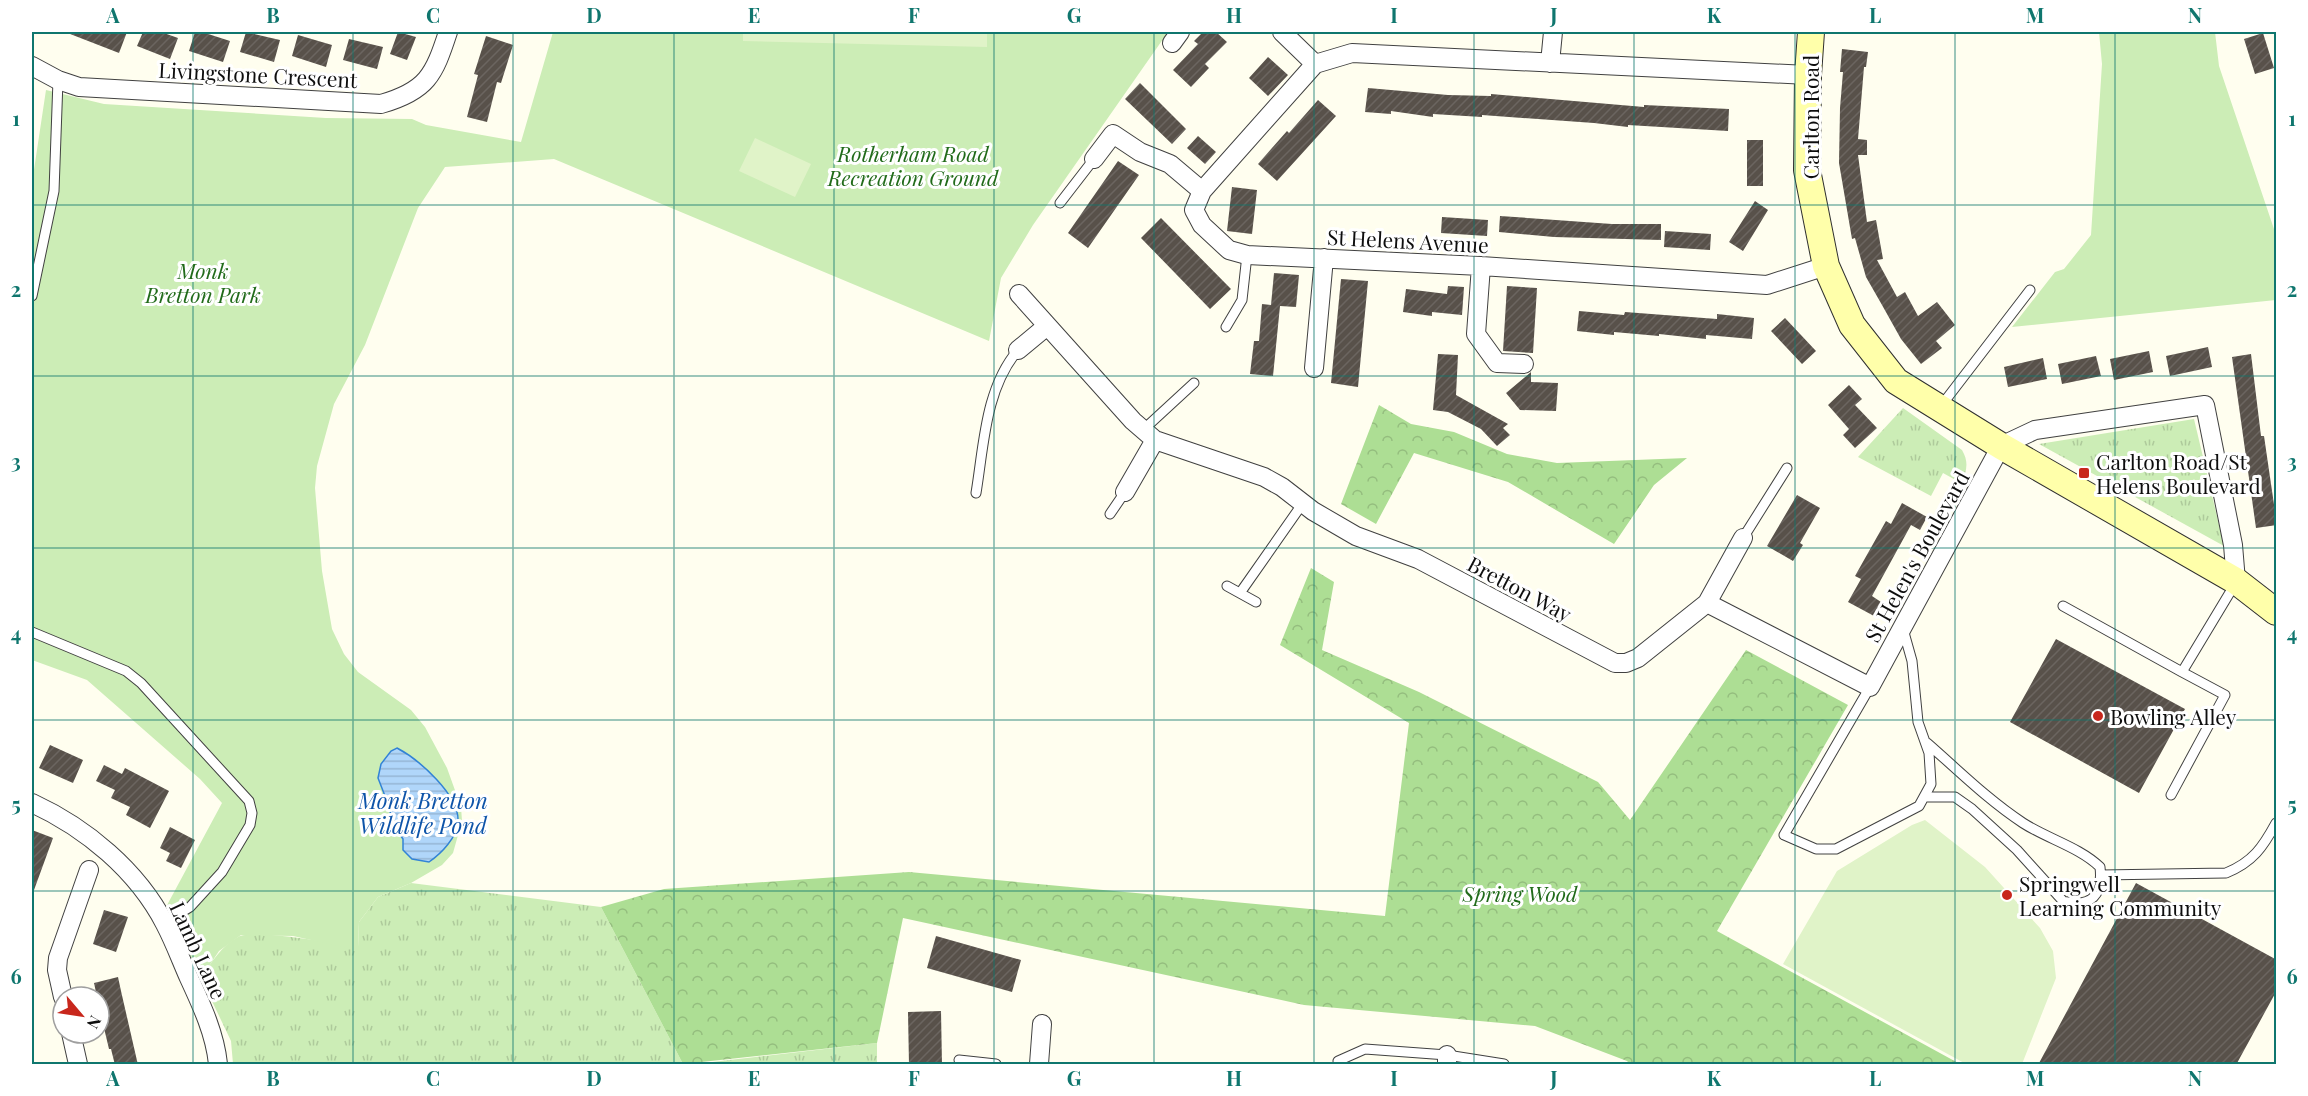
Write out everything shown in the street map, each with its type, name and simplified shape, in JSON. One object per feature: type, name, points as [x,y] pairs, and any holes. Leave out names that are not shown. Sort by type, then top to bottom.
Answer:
[{"type":"main road","name":"Carlton Road","points":[[1811,32],[1807,170],[1826,266],[1852,325],[1896,381],[2001,446],[2236,581],[2277,612]]},
{"type":"street","name":"Livingstone Crescent","points":[[32,66],[58,80],[79,87],[381,104],[404,97],[427,80],[440,58],[448,32]]},
{"type":"street","points":[[1282,32],[1315,64]]},
{"type":"street","points":[[1550,63],[1553,32]]},
{"type":"street","points":[[1094,159],[1113,134],[1140,152],[1170,164],[1202,191],[1315,64],[1352,53],[1808,75]]},
{"type":"street","name":"St Helens Avenue","points":[[1202,191],[1194,210],[1202,225],[1229,250],[1247,255],[1481,266],[1767,285],[1826,266]]},
{"type":"street","points":[[1314,368],[1324,258]]},
{"type":"street","points":[[1481,266],[1476,334],[1497,363],[1524,364]]},
{"type":"street","name":"Bretton Way","points":[[1019,294],[1149,435],[1264,477],[1356,537],[1418,559],[1615,663],[1626,663],[1638,658],[1707,603],[1743,538]]},
{"type":"street","points":[[1018,350],[1047,326]]},
{"type":"street","points":[[2001,446],[2035,430],[2205,405],[2233,545],[2236,581]]},
{"type":"street","points":[[1125,492],[1149,435]]},
{"type":"street","name":"St Helen's Boulevard","points":[[1869,687],[2001,446]]},
{"type":"street","points":[[1707,603],[1869,687]]},
{"type":"street","name":"Lamb Lane","points":[[32,803],[72,826],[110,854],[138,883],[164,922],[202,1007],[216,1045],[218,1065]]},
{"type":"street","points":[[60,985],[57,970],[58,958],[89,870]]},
{"type":"street","points":[[1039,1065],[1042,1024]]},
{"type":"street","points":[[74,1045],[78,1065]]},
{"type":"lane","points":[[32,296],[54,190],[58,80]]},
{"type":"lane","points":[[1060,203],[1094,159]]},
{"type":"lane","points":[[1226,327],[1242,300],[1247,255]]},
{"type":"lane","points":[[1939,408],[2030,290]]},
{"type":"lane","points":[[976,493],[992,398],[1008,362],[1018,350]]},
{"type":"lane","points":[[1149,435],[1194,383]]},
{"type":"lane","name":"Bretton Way","points":[[1743,538],[1787,468]]},
{"type":"lane","points":[[1110,514],[1125,492]]},
{"type":"lane","points":[[1240,593],[1303,503]]},
{"type":"lane","points":[[2182,672],[2236,581]]},
{"type":"lane","points":[[1227,586],[1256,602]]},
{"type":"lane","points":[[2063,606],[2225,695],[2171,795]]},
{"type":"lane","points":[[1869,687],[1784,835],[1816,849],[1836,849],[1919,806],[1931,784],[1929,753],[1918,722],[1912,661],[1902,627]]},
{"type":"lane","points":[[32,632],[126,671],[141,683],[249,801],[252,813],[250,825],[222,872],[190,907],[164,922]]},
{"type":"lane","points":[[1924,797],[1954,797],[1972,809],[2017,850],[2063,901],[2085,903],[2096,895],[2102,883],[2100,867],[2089,856],[2024,823],[1980,792],[1925,741]]},
{"type":"lane","points":[[2101,875],[2226,873],[2243,866],[2262,848],[2277,823]]},
{"type":"lane","points":[[1338,1060],[1365,1049],[1504,1065]]},
{"type":"lane","points":[[959,1060],[996,1065]]},
{"type":"green space","name":"Monk Bretton Park","points":[[553,32],[1168,32],[1033,225],[1001,278],[989,341],[554,159],[445,167],[418,208],[365,345],[334,404],[317,466],[315,488],[322,571],[332,629],[344,654],[358,672],[411,710],[425,727],[447,768],[461,807],[462,821],[453,853],[442,865],[411,883],[378,897],[359,922],[356,950],[293,936],[241,935],[219,951],[201,978],[166,907],[222,803],[200,779],[87,680],[32,660],[32,183],[46,90],[104,104],[326,118],[412,119],[426,125],[521,142]]},
{"type":"green space","points":[[743,32],[987,32],[987,47],[743,41]]},
{"type":"green space","points":[[2099,32],[2215,32],[2219,66],[2276,235],[2276,300],[2012,327],[2055,272],[2064,269],[2091,235],[2102,64]]},
{"type":"green space","points":[[755,138],[811,164],[795,197],[739,171]]},
{"type":"green space","points":[[1379,405],[1411,424],[1454,432],[1507,454],[1557,463],[1687,458],[1654,485],[1614,544],[1508,482],[1414,453],[1376,524],[1341,504]]},
{"type":"green space","points":[[1903,408],[1962,450],[1966,466],[1961,483],[1943,473],[1931,496],[1858,457]]},
{"type":"green space","points":[[2194,419],[2224,546],[2039,444]]},
{"type":"green space","name":"Spring Wood","points":[[1311,568],[1334,582],[1322,650],[1419,692],[1598,782],[1630,820],[1746,650],[1848,705],[1717,931],[1960,1064],[1630,1064],[1535,1026],[1304,1005],[903,918],[877,1043],[683,1064],[601,907],[664,889],[909,872],[1385,916],[1409,723],[1280,645]]},
{"type":"green space","points":[[1925,820],[1985,867],[2040,928],[2053,951],[2056,978],[2022,1064],[1966,1064],[1783,964],[1837,871],[1912,825]]},
{"type":"green space","points":[[411,883],[601,907],[683,1064],[233,1064],[231,1041],[201,978],[222,950],[238,937],[260,934],[358,947],[359,922],[378,897]]},
{"type":"green space","points":[[877,1043],[877,1064],[695,1064]]},
{"type":"water","name":"Monk Bretton Wildlife Pond","points":[[397,748],[416,760],[436,779],[457,812],[457,828],[452,839],[429,862],[412,859],[403,850],[403,839],[391,822],[390,809],[378,778],[381,764],[391,751]]},
{"type":"building","points":[[65,32],[127,32],[119,53]]},
{"type":"building","points":[[143,32],[161,32],[178,38],[170,59],[137,46]]},
{"type":"building","points":[[195,32],[230,41],[223,62],[189,51]]},
{"type":"building","points":[[246,32],[280,40],[274,62],[240,52]]},
{"type":"building","points":[[398,32],[416,37],[407,60],[390,54]]},
{"type":"building","points":[[1203,32],[1216,32],[1227,42],[1205,64],[1209,68],[1191,87],[1173,70],[1198,44],[1194,41]]},
{"type":"building","points":[[2263,33],[2274,68],[2255,74],[2244,39]]},
{"type":"building","points":[[298,35],[332,45],[326,67],[292,56]]},
{"type":"building","points":[[486,36],[513,45],[501,83],[497,82],[487,122],[467,117],[478,75],[474,74]]},
{"type":"building","points":[[349,39],[383,47],[377,69],[343,60]]},
{"type":"building","points":[[1842,49],[1868,52],[1866,67],[1864,67],[1858,139],[1867,140],[1867,155],[1858,155],[1867,222],[1876,220],[1883,259],[1877,260],[1897,297],[1905,292],[1918,316],[1937,302],[1955,325],[1936,341],[1942,348],[1921,364],[1901,339],[1866,277],[1855,238],[1852,239],[1839,163]]},
{"type":"building","points":[[1268,57],[1288,75],[1268,96],[1249,78]]},
{"type":"building","points":[[1140,83],[1186,129],[1172,144],[1125,99]]},
{"type":"building","points":[[1368,88],[1448,95],[1491,96],[1491,94],[1644,107],[1644,105],[1729,109],[1728,131],[1628,125],[1628,127],[1482,115],[1482,117],[1433,114],[1433,117],[1391,111],[1391,114],[1365,112]]},
{"type":"building","points":[[1318,100],[1336,116],[1277,181],[1258,164]]},
{"type":"building","points":[[1198,136],[1216,152],[1205,164],[1187,148]]},
{"type":"building","points":[[1747,140],[1763,140],[1763,186],[1747,186]]},
{"type":"building","points":[[1118,161],[1139,175],[1088,248],[1068,233]]},
{"type":"building","points":[[1232,187],[1257,190],[1252,234],[1227,231]]},
{"type":"building","points":[[1755,201],[1768,210],[1743,251],[1729,242]]},
{"type":"building","points":[[1500,216],[1612,224],[1661,224],[1661,240],[1554,237],[1499,232]]},
{"type":"building","points":[[1442,217],[1488,220],[1487,236],[1441,233]]},
{"type":"building","points":[[1161,218],[1231,289],[1210,309],[1141,238]]},
{"type":"building","points":[[1665,231],[1711,234],[1710,250],[1664,247]]},
{"type":"building","points":[[1274,273],[1299,275],[1296,307],[1280,306],[1273,376],[1250,374],[1254,341],[1259,341],[1262,304],[1271,305]]},
{"type":"building","points":[[1341,279],[1368,281],[1358,387],[1331,383]]},
{"type":"building","points":[[1448,286],[1464,287],[1462,315],[1432,312],[1432,316],[1403,312],[1406,289],[1447,294]]},
{"type":"building","points":[[1507,286],[1537,288],[1533,353],[1503,351]]},
{"type":"building","points":[[1579,311],[1717,319],[1717,314],[1754,318],[1752,339],[1706,335],[1706,339],[1614,332],[1614,335],[1577,331]]},
{"type":"building","points":[[1785,318],[1816,351],[1802,364],[1771,331]]},
{"type":"building","points":[[2208,347],[2212,367],[2170,376],[2166,356]]},
{"type":"building","points":[[2149,351],[2153,372],[2114,380],[2110,359]]},
{"type":"building","points":[[1438,354],[1458,355],[1456,395],[1508,424],[1503,428],[1510,435],[1497,446],[1481,429],[1448,412],[1433,410]]},
{"type":"building","points":[[2251,354],[2261,436],[2264,436],[2277,525],[2256,528],[2232,357]]},
{"type":"building","points":[[2096,356],[2101,376],[2062,384],[2058,364]]},
{"type":"building","points":[[2043,358],[2047,379],[2008,387],[2004,367]]},
{"type":"building","points":[[1531,372],[1531,382],[1558,383],[1556,411],[1520,410],[1506,393]]},
{"type":"building","points":[[1849,385],[1862,399],[1855,405],[1877,428],[1855,448],[1843,435],[1849,429],[1828,405]]},
{"type":"building","points":[[1797,495],[1820,508],[1800,543],[1803,545],[1793,561],[1767,546]]},
{"type":"building","points":[[1902,503],[1927,517],[1920,530],[1911,525],[1872,596],[1881,602],[1874,616],[1848,602],[1861,579],[1855,576],[1886,521],[1891,524]]},
{"type":"building","name":"Bowling Alley","points":[[2056,639],[2185,709],[2139,793],[2010,722]]},
{"type":"building","points":[[50,745],[83,760],[73,783],[39,768]]},
{"type":"building","points":[[104,765],[122,774],[125,768],[169,791],[150,828],[126,815],[130,807],[111,798],[115,790],[96,781]]},
{"type":"building","points":[[170,827],[195,840],[181,868],[166,861],[170,853],[160,848]]},
{"type":"building","points":[[32,830],[53,838],[34,890],[32,890]]},
{"type":"building","points":[[2136,883],[2277,960],[2277,990],[2236,1065],[2038,1065]]},
{"type":"building","points":[[104,910],[128,917],[116,952],[93,944]]},
{"type":"building","points":[[936,936],[1021,960],[1012,992],[927,968]]},
{"type":"building","points":[[118,977],[138,1065],[115,1065],[108,1045],[111,1045],[111,985],[94,985],[94,983]]},
{"type":"building","points":[[941,1011],[942,1065],[909,1065],[908,1012]]},
{"type":"place","name":"Carlton Road/St Helens Boulevard","points":[[2084,473]]},
{"type":"place","name":"Bowling Alley","points":[[2098,716]]},
{"type":"place","name":"Springwell Learning Community","points":[[2007,895]]},
{"type":"park label","name":"Rotherham Road Recreation Ground","points":[[913,165]]}]
